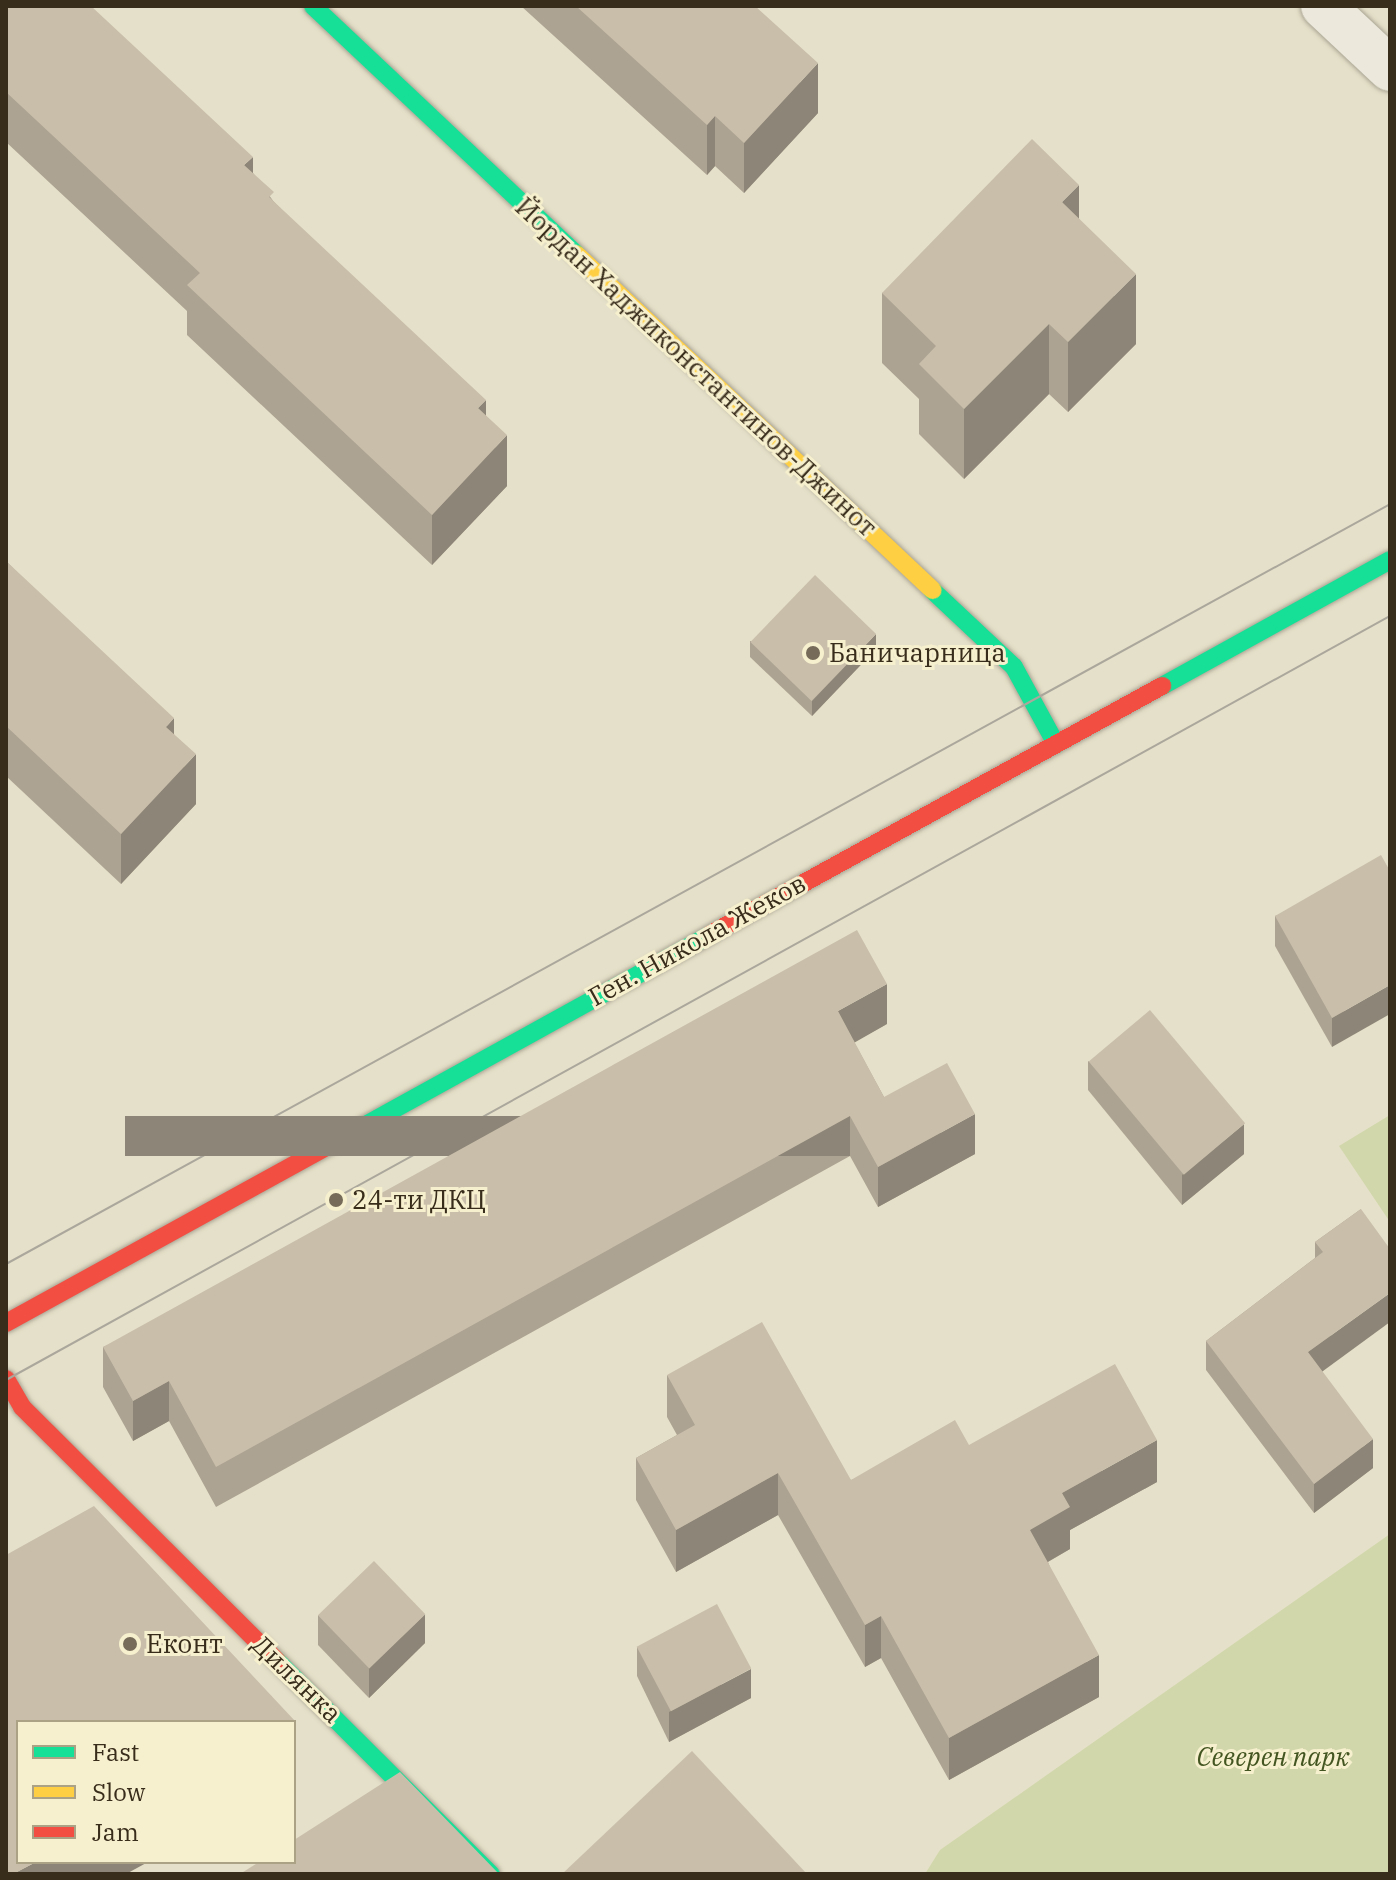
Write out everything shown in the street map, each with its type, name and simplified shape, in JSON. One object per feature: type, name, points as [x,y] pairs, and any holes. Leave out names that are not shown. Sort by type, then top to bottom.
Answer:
[{"type":"street","name":"Йордан Хаджиконстантинов-Джинот","points":[[313,6],[1014,667],[1056,744]]},
{"type":"street","points":[[1323,6],[1390,69]]},
{"type":"street","name":"Ген. Никола Жеков","points":[[6,1323],[1390,560]]},
{"type":"street","name":"Дилянка","points":[[6,1379],[22,1407],[491,1874]]},
{"type":"green space","points":[[1390,1115],[1390,1222],[1339,1146]]},
{"type":"green space","name":"Северен парк","points":[[1390,1534],[1390,1874],[925,1874],[940,1850]]},
{"type":"building","points":[[6,6],[91,6],[253,157],[244,165],[274,192],[269,197],[486,400],[478,408],[507,435],[432,515],[187,285],[200,273],[6,92]]},
{"type":"building","points":[[576,6],[755,6],[818,63],[744,143],[715,116],[707,125]]},
{"type":"building","points":[[1032,139],[1079,185],[1062,202],[1136,274],[1068,342],[1049,324],[964,409],[919,364],[936,346],[882,293]]},
{"type":"building","points":[[6,561],[174,718],[166,727],[196,754],[121,834],[6,726]]},
{"type":"building","points":[[815,575],[876,634],[812,701],[750,642]]},
{"type":"building","points":[[1381,855],[1390,871],[1390,985],[1332,1018],[1275,916]]},
{"type":"building","points":[[857,930],[887,984],[838,1011],[884,1097],[947,1063],[975,1114],[878,1167],[850,1116],[216,1467],[169,1381],[133,1401],[103,1347]]},
{"type":"building","points":[[1150,1010],[1245,1123],[1184,1175],[1089,1061]]},
{"type":"building","points":[[1361,1209],[1390,1249],[1390,1293],[1308,1352],[1373,1439],[1314,1484],[1206,1341],[1323,1252],[1315,1242]]},
{"type":"building","points":[[762,1322],[851,1480],[955,1420],[969,1445],[1115,1364],[1157,1440],[1062,1493],[1070,1507],[1030,1530],[1099,1655],[949,1738],[881,1616],[865,1625],[778,1473],[676,1530],[636,1458],[695,1425],[667,1375]]},
{"type":"building","points":[[94,1506],[294,1720],[16,1720],[16,1864],[32,1864],[13,1874],[6,1874],[6,1555]]},
{"type":"building","points":[[374,1561],[425,1614],[369,1668],[318,1615]]},
{"type":"building","points":[[717,1604],[751,1668],[671,1711],[637,1647]]},
{"type":"building","points":[[692,1751],[807,1874],[562,1874]]},
{"type":"building","points":[[400,1772],[499,1874],[240,1874],[256,1864],[296,1864],[296,1839]]},
{"type":"tram line","points":[[6,1264],[1390,504]]},
{"type":"tram line","points":[[6,1380],[1390,616]]},
{"type":"traffic: fast","points":[[313,6],[576,254]]},
{"type":"traffic: fast","points":[[1162,686],[1390,560]]},
{"type":"traffic: fast","points":[[932,590],[1014,667],[1056,744]]},
{"type":"traffic: fast","points":[[362,1127],[711,934]]},
{"type":"traffic: fast","points":[[277,1661],[491,1874]]},
{"type":"traffic: slow","points":[[576,254],[932,590]]},
{"type":"traffic: jam","points":[[711,934],[1162,686]]},
{"type":"traffic: jam","points":[[6,1323],[362,1127]]},
{"type":"traffic: jam","points":[[6,1379],[22,1407],[277,1661]]},
{"type":"place","name":"Баничарница","points":[[813,653]]},
{"type":"place","name":"24-ти ДКЦ","points":[[336,1200]]},
{"type":"place","name":"Еконт","points":[[130,1644]]}]
